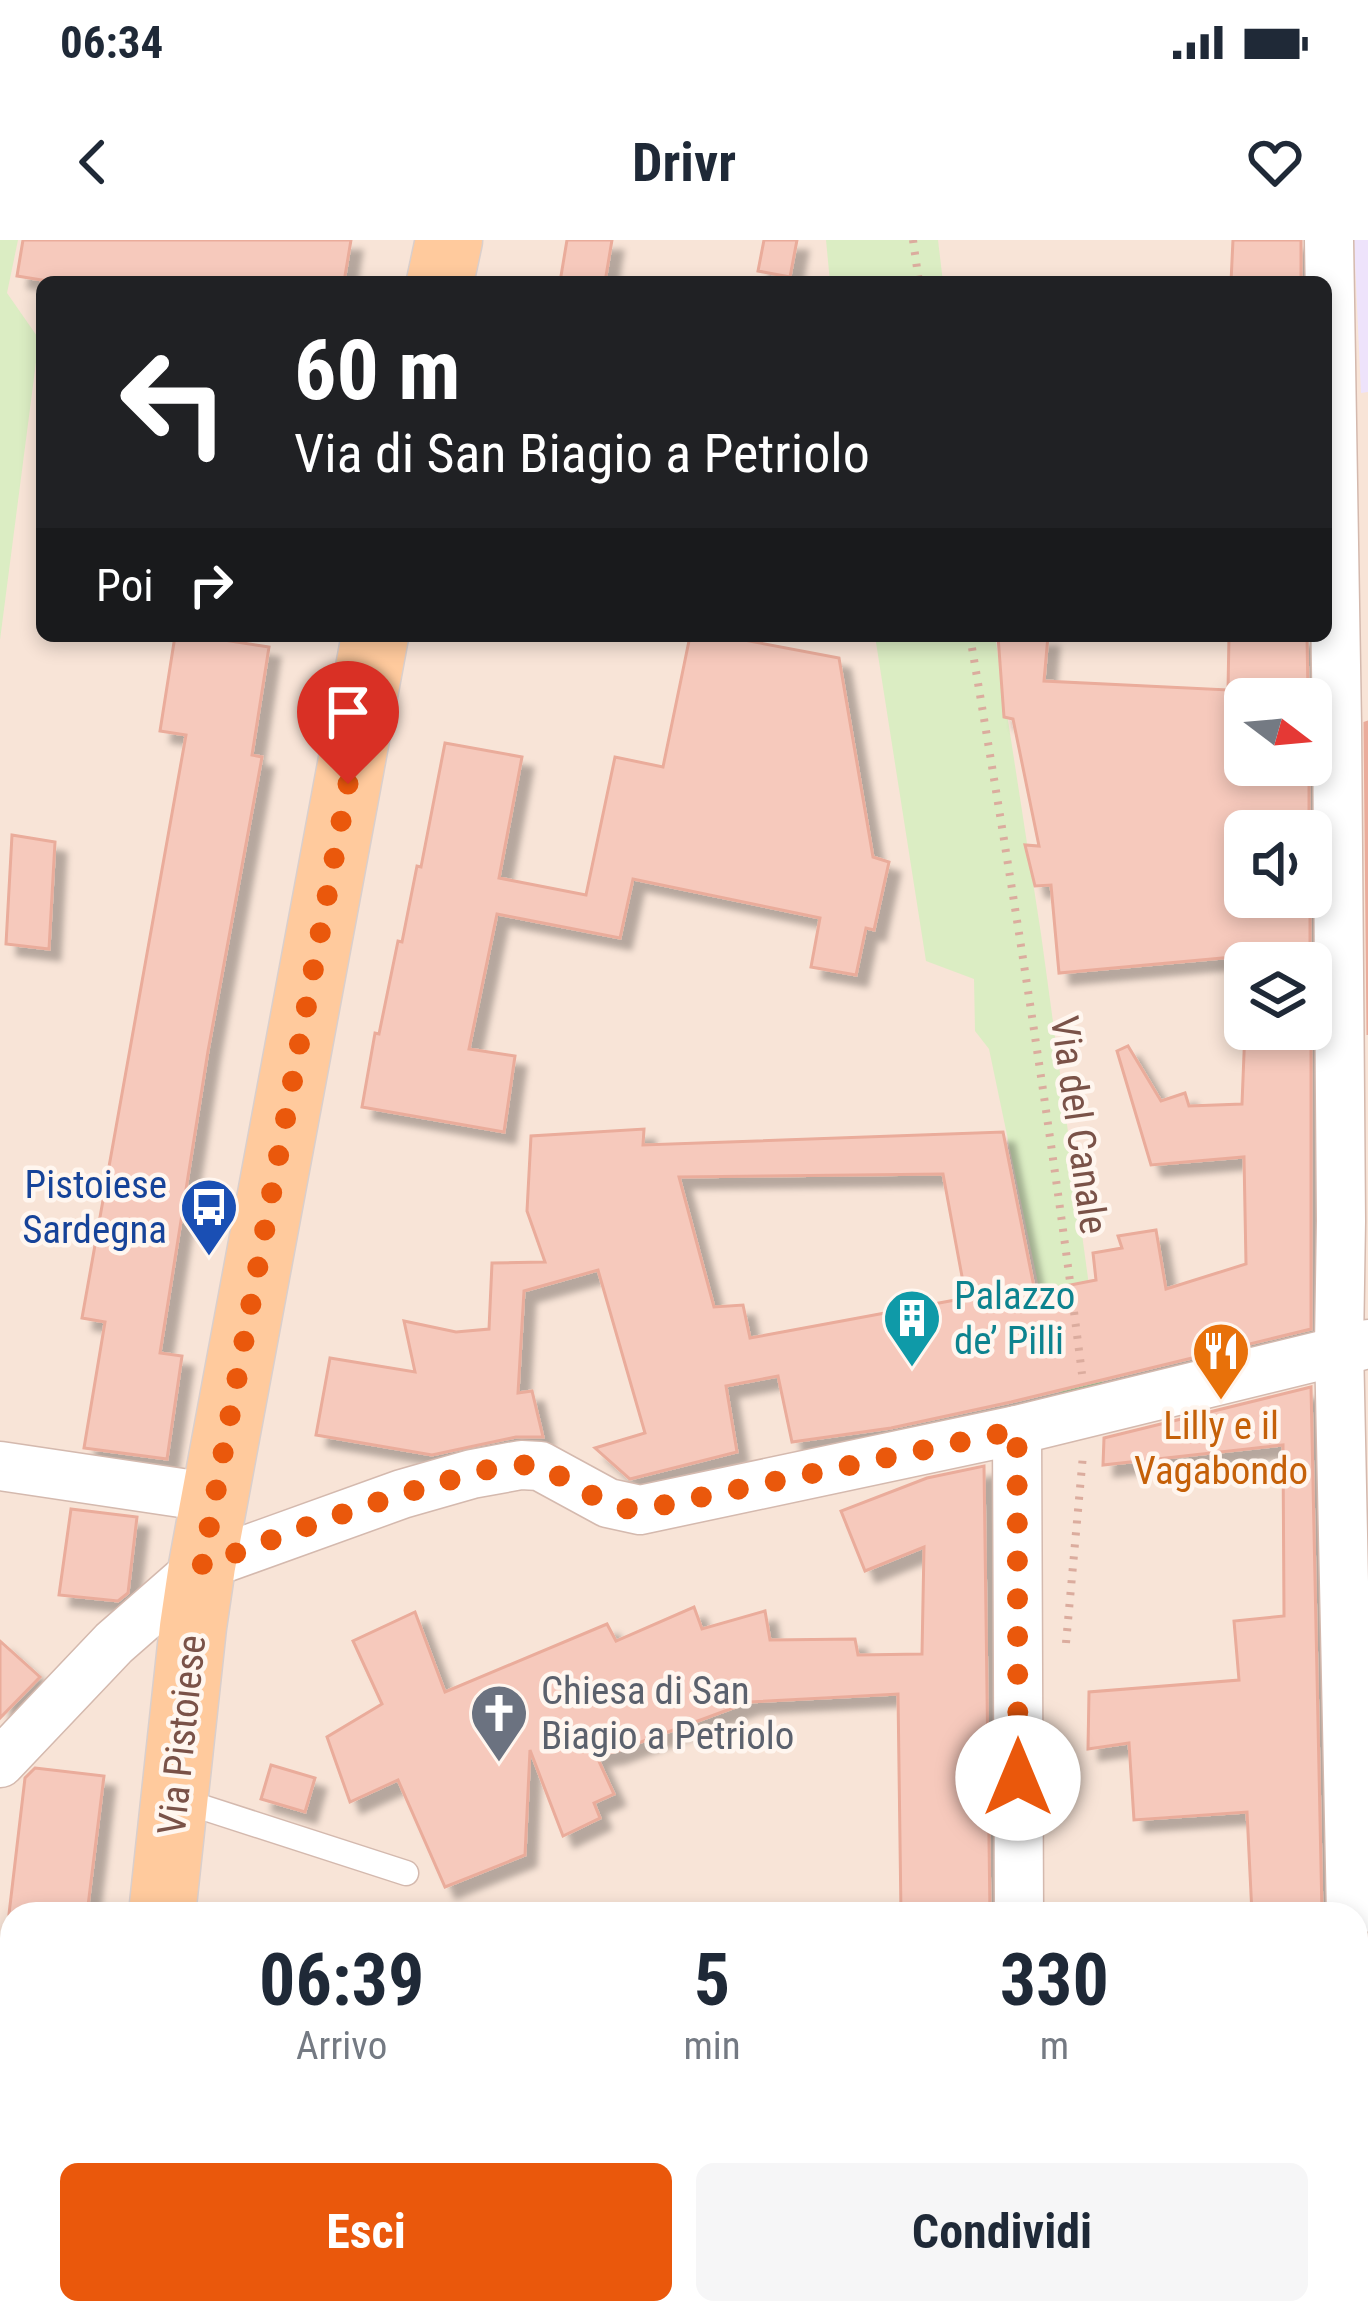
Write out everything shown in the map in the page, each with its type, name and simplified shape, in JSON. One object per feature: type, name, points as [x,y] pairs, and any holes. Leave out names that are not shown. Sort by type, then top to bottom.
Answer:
[{"type":"main road","points":[[441,276],[449,240]]},
{"type":"main road","name":"Via Pistoiese","points":[[164,1902],[202,1566],[374,642]]},
{"type":"street","points":[[1329,240],[1331,276]]},
{"type":"street","points":[[1332,300],[1353,718],[1341,1221],[1354,1348],[1351,1902]]},
{"type":"street","points":[[0,1763],[114,1643],[202,1566],[402,1494],[472,1474],[540,1466],[608,1503],[640,1510],[1017,1430],[1354,1348]]},
{"type":"street","points":[[1017,1430],[1019,1902]]},
{"type":"street","points":[[0,1466],[215,1498]]},
{"type":"lane","points":[[175,1798],[406,1873]]},
{"type":"path","points":[[914,240],[918,276]]},
{"type":"path","name":"Via del Canale","points":[[971,642],[1058,1180],[1086,1413],[1065,1653]]},
{"type":"shaded area","points":[[0,240],[1368,240],[1368,1902],[0,1902]]},
{"type":"shaded area","points":[[1354,240],[1368,240],[1368,392],[1361,393]]},
{"type":"green space","points":[[0,240],[18,240],[7,293],[36,335],[36,362],[0,640]]},
{"type":"green space","points":[[826,240],[938,240],[942,276],[829,276]]},
{"type":"green space","points":[[876,642],[996,642],[1103,1388],[1061,1393],[989,1049],[975,1031],[974,979],[926,961]]},
{"type":"building","points":[[23,240],[351,240],[345,276],[17,276]]},
{"type":"building","points":[[567,240],[612,240],[606,276],[561,276]]},
{"type":"building","points":[[764,240],[797,240],[790,276],[758,271]]},
{"type":"building","points":[[1233,240],[1301,240],[1301,276],[1231,276]]},
{"type":"building","points":[[174,642],[269,647],[252,755],[262,757],[208,1051],[160,1353],[182,1356],[167,1459],[84,1448],[105,1322],[82,1318],[186,735],[160,731]]},
{"type":"building","points":[[689,642],[755,642],[839,658],[873,857],[889,862],[874,930],[866,928],[856,975],[811,967],[820,918],[633,879],[620,938],[497,914],[469,1049],[515,1056],[504,1132],[362,1107],[375,1033],[379,1034],[417,866],[421,867],[445,743],[522,757],[499,878],[586,895],[615,757],[663,767]]},
{"type":"building","points":[[998,642],[1047,642],[1044,681],[1224,690],[1224,786],[1309,786],[1309,810],[1224,810],[1224,918],[1310,918],[1310,942],[1224,942],[1224,958],[1059,973],[1051,885],[1035,886],[1025,845],[1039,846],[1013,719],[1004,717]]},
{"type":"building","points":[[1229,642],[1307,642],[1308,678],[1228,678]]},
{"type":"building","points":[[1368,722],[1368,1035],[1365,723]]},
{"type":"building","points":[[12,835],[55,842],[49,949],[6,944]]},
{"type":"building","points":[[1128,1046],[1161,1101],[1185,1093],[1189,1106],[1242,1104],[1244,1050],[1311,1050],[1311,1329],[1011,1402],[891,1428],[792,1442],[778,1376],[726,1386],[737,1452],[630,1479],[595,1448],[645,1433],[598,1270],[524,1291],[518,1393],[532,1391],[543,1437],[516,1437],[432,1455],[316,1435],[330,1358],[415,1372],[404,1321],[456,1332],[489,1329],[492,1263],[545,1262],[527,1211],[531,1136],[644,1129],[643,1145],[1003,1132],[1035,1292],[1096,1280],[1093,1253],[1122,1248],[1118,1236],[1156,1230],[1166,1289],[1246,1264],[1244,1157],[1151,1165],[1117,1051]],"holes":[[[943,1174],[966,1298],[750,1338],[743,1305],[714,1307],[679,1177]]]},
{"type":"building","points":[[1311,1387],[1322,1902],[1251,1902],[1247,1812],[1134,1820],[1129,1743],[1088,1749],[1089,1692],[1239,1680],[1234,1621],[1284,1616],[1283,1445],[1103,1465],[1104,1438]]},
{"type":"building","points":[[984,1466],[990,1902],[901,1902],[898,1694],[749,1702],[596,1755],[614,1794],[594,1803],[600,1818],[563,1836],[530,1750],[525,1855],[445,1887],[398,1780],[350,1802],[327,1737],[382,1704],[353,1641],[415,1612],[445,1692],[607,1624],[616,1641],[694,1607],[702,1629],[765,1611],[770,1640],[855,1639],[858,1655],[922,1654],[924,1547],[865,1571],[841,1511],[927,1478]]},
{"type":"building","points":[[71,1509],[137,1517],[128,1593],[118,1601],[59,1595]]},
{"type":"building","points":[[0,1641],[40,1677],[0,1718]]},
{"type":"building","points":[[271,1765],[315,1778],[305,1812],[261,1799]]},
{"type":"building","points":[[35,1768],[104,1776],[88,1902],[10,1902],[25,1778]]},
{"type":"place","name":"Pistoiese Sardegna","points":[[209,1258]]},
{"type":"place","name":"Palazzo de’ Pilli","points":[[912,1369]]},
{"type":"place","name":"Lilly e il Vagabondo","points":[[1221,1402]]},
{"type":"place","name":"Chiesa di San Biagio a Petriolo","points":[[499,1764]]},
{"type":"route","points":[[348,784],[202,1566],[402,1494],[497,1469],[540,1466],[608,1503],[640,1510],[1017,1430],[1018,1778]]}]
